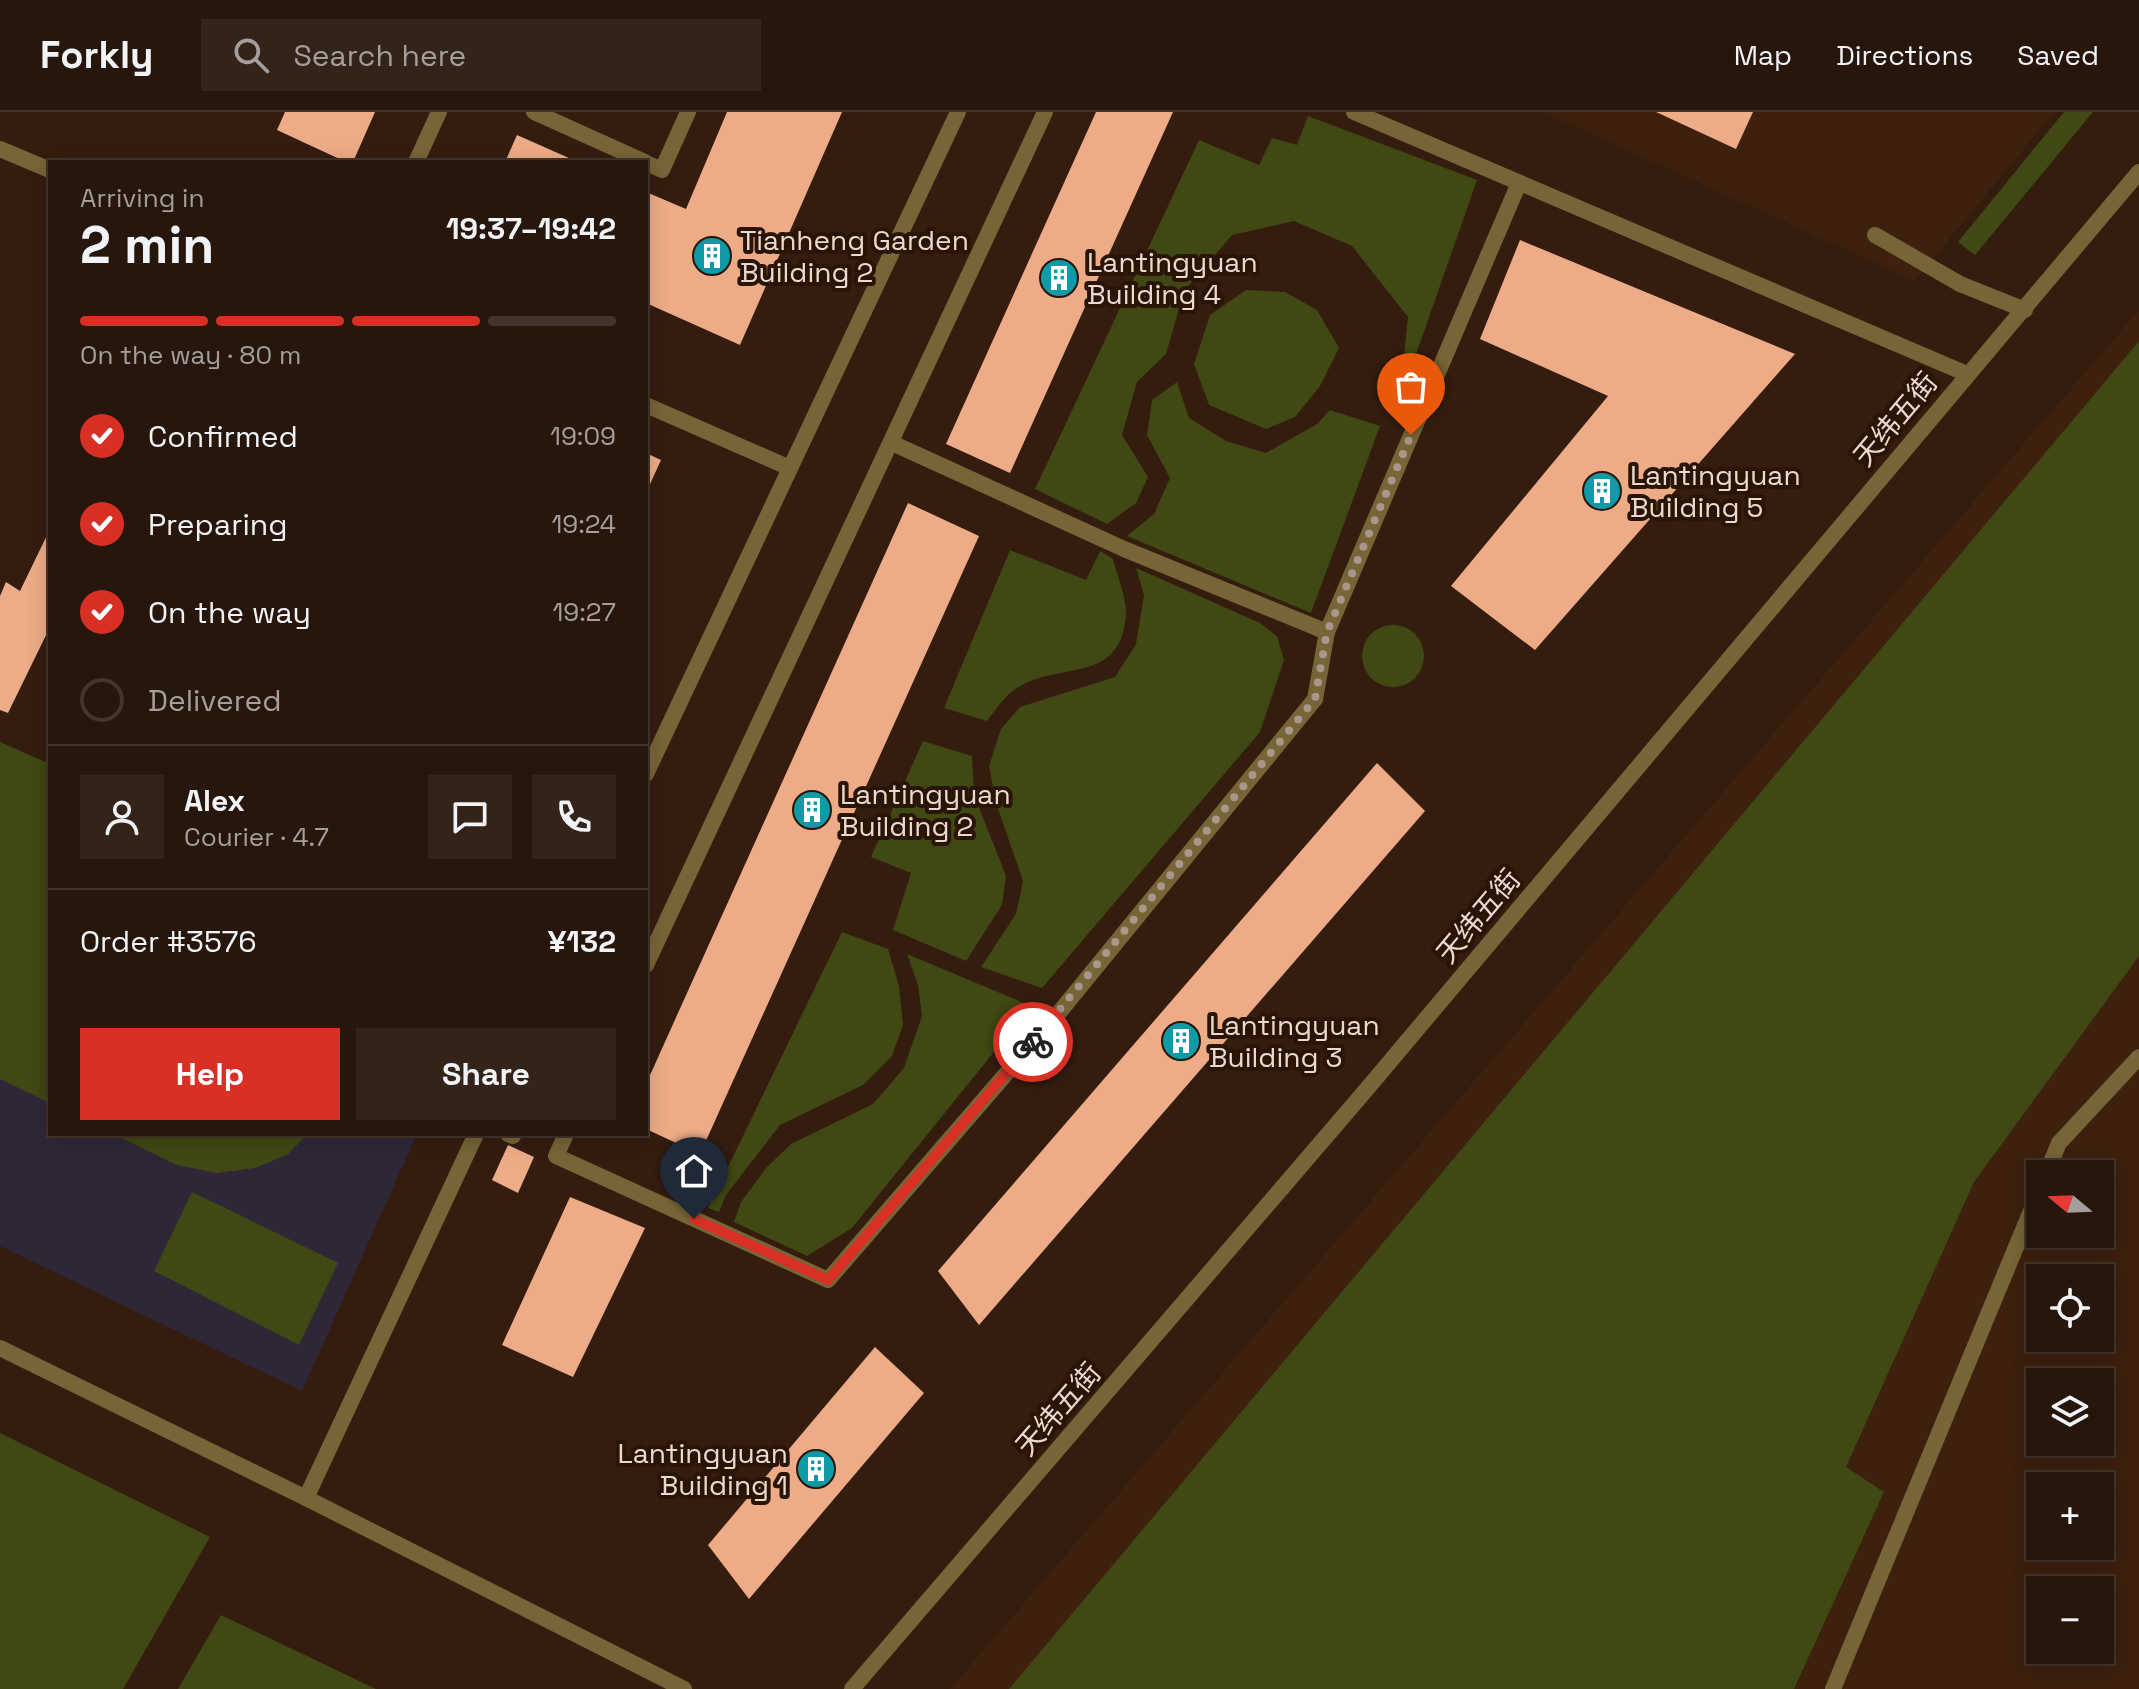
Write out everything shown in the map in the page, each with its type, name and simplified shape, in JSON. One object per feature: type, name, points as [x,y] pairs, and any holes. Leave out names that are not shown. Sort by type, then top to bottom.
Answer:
[{"type":"street","points":[[417,160],[439,112]]},
{"type":"street","points":[[534,112],[641,160]]},
{"type":"street","points":[[648,163],[662,170],[688,112]]},
{"type":"street","points":[[648,770],[958,112]]},
{"type":"street","points":[[648,961],[1045,112]]},
{"type":"street","points":[[1354,112],[1967,374]]},
{"type":"street","points":[[0,149],[48,169]]},
{"type":"street","name":"天纬五街","points":[[852,1689],[1366,1090],[2139,172]]},
{"type":"street","points":[[565,1136],[556,1156],[828,1280],[1062,1009],[1315,699],[1327,632],[1519,183]]},
{"type":"street","points":[[1875,235],[1960,284],[2025,310]]},
{"type":"street","points":[[648,406],[790,468]]},
{"type":"street","points":[[892,443],[1124,549],[1327,632]]},
{"type":"street","points":[[2052,1160],[2059,1143],[2139,1057]]},
{"type":"street","points":[[306,1498],[475,1136]]},
{"type":"street","points":[[1833,1689],[2026,1223]]},
{"type":"street","points":[[0,1348],[684,1689]]},
{"type":"shaded area","points":[[1544,112],[2054,112],[1915,281]]},
{"type":"shaded area","points":[[2139,310],[2139,1689],[950,1689]]},
{"type":"shaded area","points":[[0,748],[48,769],[48,1136],[416,1136],[302,1391],[0,1246]]},
{"type":"green space","points":[[2064,112],[2093,112],[1975,255],[1958,242]]},
{"type":"green space","points":[[1308,116],[1477,180],[1399,403],[1408,317],[1352,246],[1294,221],[1232,235],[1184,291],[1166,354],[1137,382],[1122,435],[1148,477],[1136,503],[1107,524],[1035,489],[1199,140],[1259,165],[1272,138],[1297,145]]},
{"type":"green space","points":[[1246,290],[1285,292],[1317,310],[1339,348],[1320,386],[1295,417],[1266,429],[1209,405],[1194,364],[1210,315]]},
{"type":"green space","points":[[2139,341],[2139,956],[1974,1182],[1846,1467],[1884,1492],[1794,1689],[1009,1689]]},
{"type":"green space","points":[[1177,382],[1189,418],[1226,441],[1266,453],[1317,424],[1330,410],[1380,426],[1311,613],[1127,536],[1154,514],[1170,478],[1147,435],[1152,400]]},
{"type":"green space","points":[[1010,550],[1086,580],[1100,551],[1113,559],[1126,613],[1122,635],[1115,650],[1104,660],[1020,686],[1004,699],[987,721],[944,708]]},
{"type":"green space","points":[[1136,568],[1260,623],[1277,636],[1284,660],[1260,732],[1042,988],[981,967],[1016,914],[1023,881],[996,803],[989,766],[1001,729],[1020,707],[1115,677],[1136,644],[1144,595]]},
{"type":"green space","points":[[1393,625],[1415,634],[1424,656],[1415,678],[1393,687],[1371,678],[1362,656],[1371,634]]},
{"type":"green space","points":[[923,741],[972,756],[974,795],[1006,876],[1002,905],[966,961],[893,930],[911,873],[871,857]]},
{"type":"green space","points":[[0,742],[48,763],[48,1102],[0,1079]]},
{"type":"green space","points":[[842,932],[888,949],[899,986],[903,1025],[892,1056],[863,1085],[780,1125],[726,1195],[719,1212],[708,1208]]},
{"type":"green space","points":[[907,954],[1031,1006],[852,1228],[807,1256],[734,1222],[741,1202],[767,1167],[791,1144],[873,1104],[904,1068],[922,1016],[918,985]]},
{"type":"green space","points":[[117,1136],[306,1136],[288,1154],[255,1168],[217,1173],[177,1165]]},
{"type":"green space","points":[[192,1192],[338,1263],[299,1345],[154,1271]]},
{"type":"green space","points":[[0,1433],[210,1537],[123,1689],[0,1689]]},
{"type":"green space","points":[[221,1615],[376,1689],[178,1689]]},
{"type":"building","points":[[285,112],[375,112],[354,160],[342,160],[277,130]]},
{"type":"building","name":"Tianheng Garden Building 2","points":[[727,112],[842,112],[740,345],[648,304],[648,193],[686,209]]},
{"type":"building","name":"Lantingyuan Building 4","points":[[1096,112],[1173,112],[1010,473],[946,444]]},
{"type":"building","points":[[1656,112],[1753,112],[1736,149]]},
{"type":"building","points":[[517,135],[573,160],[506,160]]},
{"type":"building","name":"Lantingyuan Building 5","points":[[1520,240],[1795,354],[1535,650],[1451,586],[1608,396],[1480,339]]},
{"type":"building","points":[[648,454],[661,460],[648,489]]},
{"type":"building","name":"Lantingyuan Building 2","points":[[908,503],[979,536],[700,1154],[648,1130],[648,1080]]},
{"type":"building","points":[[48,533],[48,631],[8,713],[0,710],[0,596],[6,582],[20,591]]},
{"type":"building","name":"Lantingyuan Building 3","points":[[1377,763],[1425,811],[979,1325],[938,1271]]},
{"type":"building","points":[[508,1145],[534,1157],[518,1193],[492,1180]]},
{"type":"building","points":[[570,1197],[645,1228],[573,1377],[502,1345]]},
{"type":"building","name":"Lantingyuan Building 1","points":[[875,1347],[924,1393],[749,1599],[708,1545]]},
{"type":"way so far","points":[[1033,1042],[1315,699],[1327,632],[1411,435]]},
{"type":"place","name":"Tianheng Garden Building 2","points":[[712,256]]},
{"type":"place","name":"Lantingyuan Building 4","points":[[1059,278]]},
{"type":"place","name":"Lantingyuan Building 5","points":[[1602,491]]},
{"type":"place","name":"Lantingyuan Building 2","points":[[812,810]]},
{"type":"place","name":"Lantingyuan Building 3","points":[[1181,1041]]},
{"type":"place","name":"Lantingyuan Building 1","points":[[816,1469]]},
{"type":"route","points":[[694,1219],[828,1280],[1033,1042]]}]
